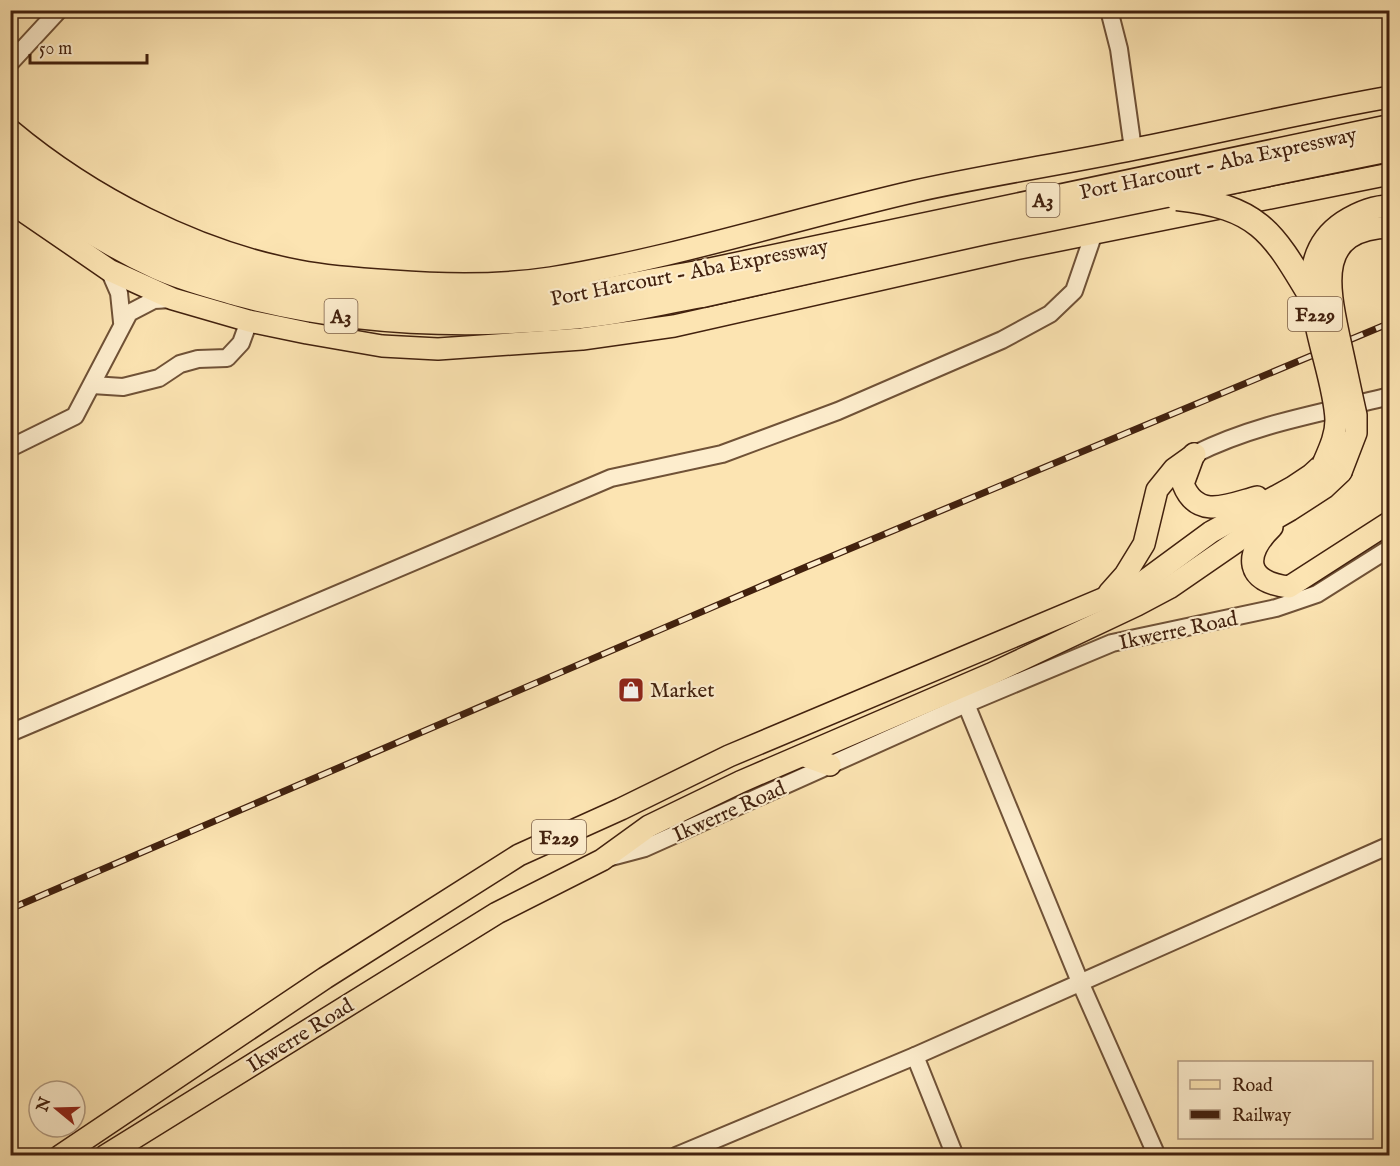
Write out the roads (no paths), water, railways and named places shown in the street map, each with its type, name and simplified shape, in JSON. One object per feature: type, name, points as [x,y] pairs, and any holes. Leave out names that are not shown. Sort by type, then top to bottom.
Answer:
[{"type":"highway","name":"Port Harcourt - Aba Expressway","points":[[10,177],[43,202],[158,267],[190,279],[268,301],[341,316],[412,323],[474,324],[583,316],[700,284],[1389,127]]},
{"type":"highway","name":"Port Harcourt - Aba Expressway","points":[[10,153],[74,199],[166,247],[224,269],[337,297],[431,304],[548,300],[700,284],[1389,149]]},
{"type":"highway","points":[[1156,196],[1216,204],[1244,213],[1287,255],[1312,298]]},
{"type":"main road","points":[[10,130],[35,151],[91,188],[144,219],[194,239],[295,271],[332,277],[426,284],[472,284],[547,279],[618,265],[919,191],[1389,97]]},
{"type":"main road","points":[[1133,149],[1145,223]]},
{"type":"main road","points":[[10,202],[110,270],[173,299],[249,321],[352,341],[438,349],[582,339],[674,326],[1094,233],[1389,174]]},
{"type":"main road","name":"F229","points":[[1332,468],[1336,420],[1312,298],[1313,262],[1317,247],[1326,235],[1367,209],[1389,206]]},
{"type":"main road","name":"F229","points":[[602,860],[650,826],[740,782],[805,756],[1137,606],[1169,588],[1243,537],[1324,488],[1332,468],[1356,433],[1356,415],[1329,289],[1330,267],[1339,247],[1355,233],[1389,227]]},
{"type":"main road","points":[[1195,454],[1183,484],[1188,497],[1197,505],[1214,508],[1293,487]]},
{"type":"main road","points":[[1102,600],[1119,584],[1136,560],[1151,523],[1152,506],[1157,490],[1174,469],[1195,454]]},
{"type":"main road","name":"F229","points":[[1102,600],[1143,582],[1211,531],[1311,475],[1332,468]]},
{"type":"main road","points":[[1290,510],[1258,540],[1253,550],[1256,572],[1277,585],[1289,586],[1389,522]]},
{"type":"main road","name":"Ikwerre Road","points":[[60,1155],[325,978],[519,855],[621,809],[729,756],[1102,600]]},
{"type":"main road","points":[[729,756],[740,782]]},
{"type":"main road","points":[[805,756],[830,765]]},
{"type":"main road","name":"Ikwerre Road","points":[[107,1155],[496,913],[602,860]]},
{"type":"street","points":[[10,63],[59,10]]},
{"type":"street","points":[[1109,10],[1119,48],[1133,149]]},
{"type":"street","points":[[10,733],[611,478],[722,454],[838,411],[1002,340],[1050,314],[1074,291],[1094,233]]},
{"type":"street","points":[[110,270],[119,293],[122,322]]},
{"type":"street","points":[[10,448],[75,416],[122,322],[139,306],[154,300],[173,299]]},
{"type":"street","points":[[92,385],[123,387],[159,378],[180,364],[198,359],[227,358],[241,343],[249,321]]},
{"type":"street","points":[[1195,454],[1229,437],[1299,416],[1388,397]]},
{"type":"street","name":"Ikwerre Road","points":[[602,860],[645,848],[966,704],[1112,643],[1244,616],[1317,594],[1389,549]]},
{"type":"street","points":[[966,704],[1080,982],[1157,1155]]},
{"type":"street","points":[[676,1155],[915,1056],[1389,845]]},
{"type":"street","points":[[915,1056],[955,1155]]},
{"type":"street","points":[[93,1133],[107,1155]]},
{"type":"railway","points":[[10,909],[806,567],[1390,323]]},
{"type":"place","name":"Market","points":[[631,690]]}]
